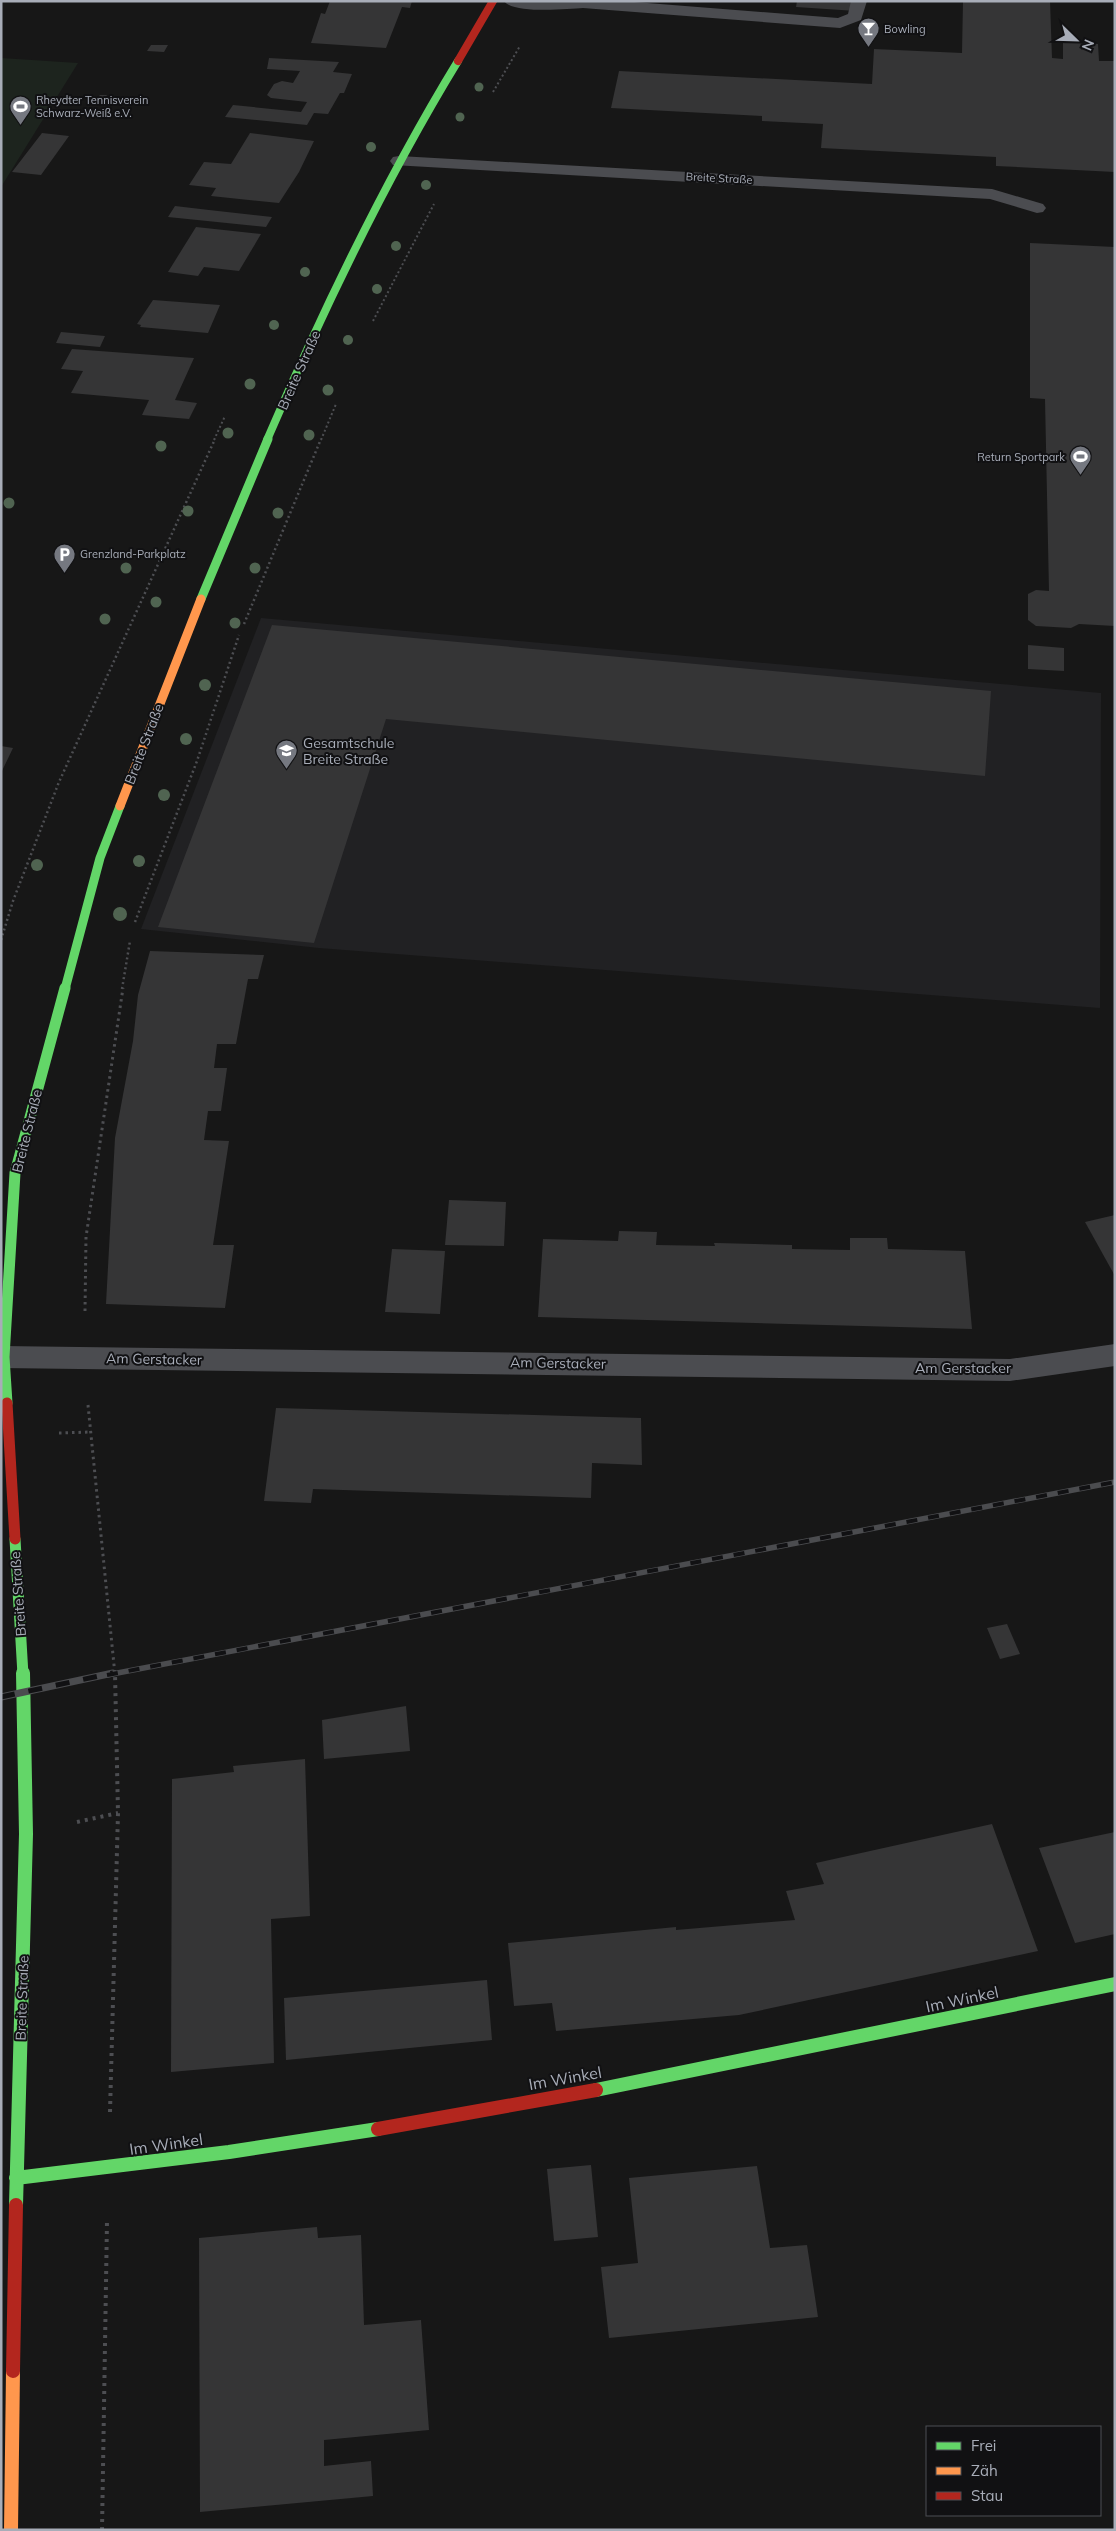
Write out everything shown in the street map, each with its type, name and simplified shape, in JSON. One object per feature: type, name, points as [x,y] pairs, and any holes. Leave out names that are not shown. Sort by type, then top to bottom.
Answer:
[{"type":"main road","name":"Breite Straße","points":[[10,2530],[8,2308],[16,2178],[12,1980],[26,1834],[24,1693],[3,1357],[15,1173],[100,858],[168,680],[248,482],[332,294],[399,161],[493,1]]},
{"type":"main road","name":"Im Winkel","points":[[16,2178],[108,2168],[365,2132],[691,2071],[1115,1984]]},
{"type":"street","points":[[512,1],[543,5],[585,2],[840,23],[855,17],[859,1]]},
{"type":"street","name":"Breite Straße","points":[[399,161],[451,162],[992,194],[1036,208]]},
{"type":"street","name":"Am Gerstacker","points":[[3,1357],[1010,1370],[1115,1356]]},
{"type":"path","points":[[371,325],[442,189],[451,162]]},
{"type":"path","points":[[132,931],[197,761],[240,632],[305,482],[336,403]]},
{"type":"path","points":[[84,1358],[86,1237],[102,1116],[130,940]]},
{"type":"path","points":[[90,1432],[115,1673],[118,1813],[108,2168],[102,2530]]},
{"type":"shaded area","name":"Rheydter Tennisverein Schwarz-Weiß e.V.","points":[[1,58],[78,63],[1,187]]},
{"type":"shaded area","points":[[261,618],[1101,693],[1100,1008],[319,948],[141,929]]},
{"type":"building","points":[[330,1],[412,1],[410,8],[402,7],[386,48],[311,43],[321,13],[325,14]]},
{"type":"building","points":[[797,1],[857,1],[856,11],[796,7]]},
{"type":"building","points":[[963,1],[1050,1],[1052,58],[1063,59],[1063,42],[1098,44],[1099,61],[1115,61],[1115,172],[996,166],[996,157],[821,148],[823,124],[762,121],[762,116],[611,108],[619,71],[872,84],[874,49],[962,53]]},
{"type":"building","points":[[151,45],[168,45],[164,52],[147,51]]},
{"type":"building","points":[[269,58],[339,62],[333,72],[352,74],[344,93],[340,93],[328,114],[314,113],[307,125],[225,117],[233,105],[301,112],[307,102],[271,98],[267,95],[274,84],[282,81],[293,83],[300,71],[267,69]]},
{"type":"building","points":[[100,95],[107,95],[101,104],[93,103]]},
{"type":"building","points":[[42,133],[69,136],[41,175],[12,172]]},
{"type":"building","points":[[250,133],[314,141],[299,172],[279,203],[211,196],[216,188],[189,185],[204,162],[231,164]]},
{"type":"building","points":[[175,206],[272,217],[266,227],[168,217]]},
{"type":"building","points":[[196,227],[261,234],[239,271],[204,267],[198,276],[168,272]]},
{"type":"building","name":"Return Sportpark","points":[[1030,243],[1115,247],[1115,626],[1079,624],[1071,628],[1036,626],[1028,620],[1028,594],[1036,590],[1049,591],[1045,399],[1030,398]]},
{"type":"building","points":[[153,300],[220,305],[208,333],[140,327],[141,325],[137,324]]},
{"type":"building","points":[[61,332],[105,336],[100,347],[56,343]]},
{"type":"building","points":[[72,349],[194,358],[175,400],[197,403],[189,419],[142,415],[149,400],[71,393],[83,371],[61,369]]},
{"type":"building","points":[[272,625],[991,691],[985,776],[386,719],[314,943],[158,927]]},
{"type":"building","points":[[1028,645],[1064,648],[1064,671],[1028,669]]},
{"type":"building","points":[[1,746],[13,748],[1,773]]},
{"type":"building","points":[[150,951],[264,955],[258,979],[248,979],[236,1044],[217,1044],[214,1068],[227,1068],[221,1111],[208,1111],[204,1140],[229,1141],[213,1245],[234,1245],[225,1308],[106,1304],[115,1138],[133,1041],[138,995]]},
{"type":"building","points":[[449,1200],[506,1202],[504,1246],[445,1245]]},
{"type":"building","points":[[1115,1215],[1115,1276],[1085,1222]]},
{"type":"building","points":[[619,1231],[657,1232],[656,1245],[715,1246],[714,1243],[717,1243],[792,1245],[792,1249],[850,1250],[850,1238],[887,1238],[888,1249],[965,1251],[972,1329],[538,1317],[543,1239],[618,1241]]},
{"type":"building","points":[[392,1249],[445,1251],[440,1314],[385,1312]]},
{"type":"building","points":[[276,1408],[641,1418],[642,1465],[592,1463],[591,1498],[313,1489],[311,1503],[264,1501]]},
{"type":"building","points":[[1007,1624],[1020,1654],[1000,1659],[987,1628]]},
{"type":"building","points":[[406,1706],[410,1751],[324,1759],[322,1720]]},
{"type":"building","points":[[305,1759],[310,1916],[271,1919],[274,2063],[171,2072],[172,1779],[234,1772],[233,1766]]},
{"type":"building","points":[[992,1824],[1038,1951],[739,2015],[556,2031],[552,2003],[514,2006],[508,1943],[676,1927],[676,1930],[795,1920],[786,1891],[824,1884],[816,1863]]},
{"type":"building","points":[[1115,1832],[1115,1934],[1075,1943],[1039,1848]]},
{"type":"building","points":[[487,1980],[492,2040],[286,2060],[284,1998]]},
{"type":"building","points":[[591,2165],[598,2237],[554,2241],[547,2169]]},
{"type":"building","points":[[757,2166],[770,2248],[807,2245],[818,2317],[609,2338],[601,2267],[638,2263],[629,2178]]},
{"type":"building","points":[[317,2227],[318,2238],[361,2235],[364,2325],[421,2320],[429,2430],[324,2440],[324,2466],[371,2461],[373,2496],[200,2512],[199,2238]]},
{"type":"railway","points":[[107,1675],[1115,1482]]},
{"type":"railway","points":[[1,1697],[113,1673]]},
{"type":"traffic: fast","points":[[201,599],[270,433],[319,323],[371,215],[406,149],[458,61]]},
{"type":"traffic: fast","points":[[7,1403],[4,1357],[15,1173],[100,858],[120,806]]},
{"type":"traffic: fast","points":[[15,1539],[24,1693],[26,1834],[16,2205]]},
{"type":"traffic: fast","points":[[596,2090],[1115,1984]]},
{"type":"traffic: fast","points":[[16,2178],[229,2152],[378,2129]]},
{"type":"traffic: slow","points":[[120,806],[201,599]]},
{"type":"traffic: slow","points":[[11,2530],[13,2371]]},
{"type":"traffic: jam","points":[[458,61],[493,1]]},
{"type":"traffic: jam","points":[[7,1403],[15,1539]]},
{"type":"traffic: jam","points":[[378,2129],[596,2090]]},
{"type":"traffic: jam","points":[[13,2371],[16,2205]]},
{"type":"place","name":"Bowling","points":[[868,48]]},
{"type":"place","name":"Rheydter Tennisverein Schwarz-Weiß e.V.","points":[[20,125]]},
{"type":"place","name":"Return Sportpark","points":[[1081,476]]},
{"type":"place","name":"Grenzland-Parkplatz","points":[[64,573]]},
{"type":"place","name":"Gesamtschule Breite Straße","points":[[287,770]]}]
